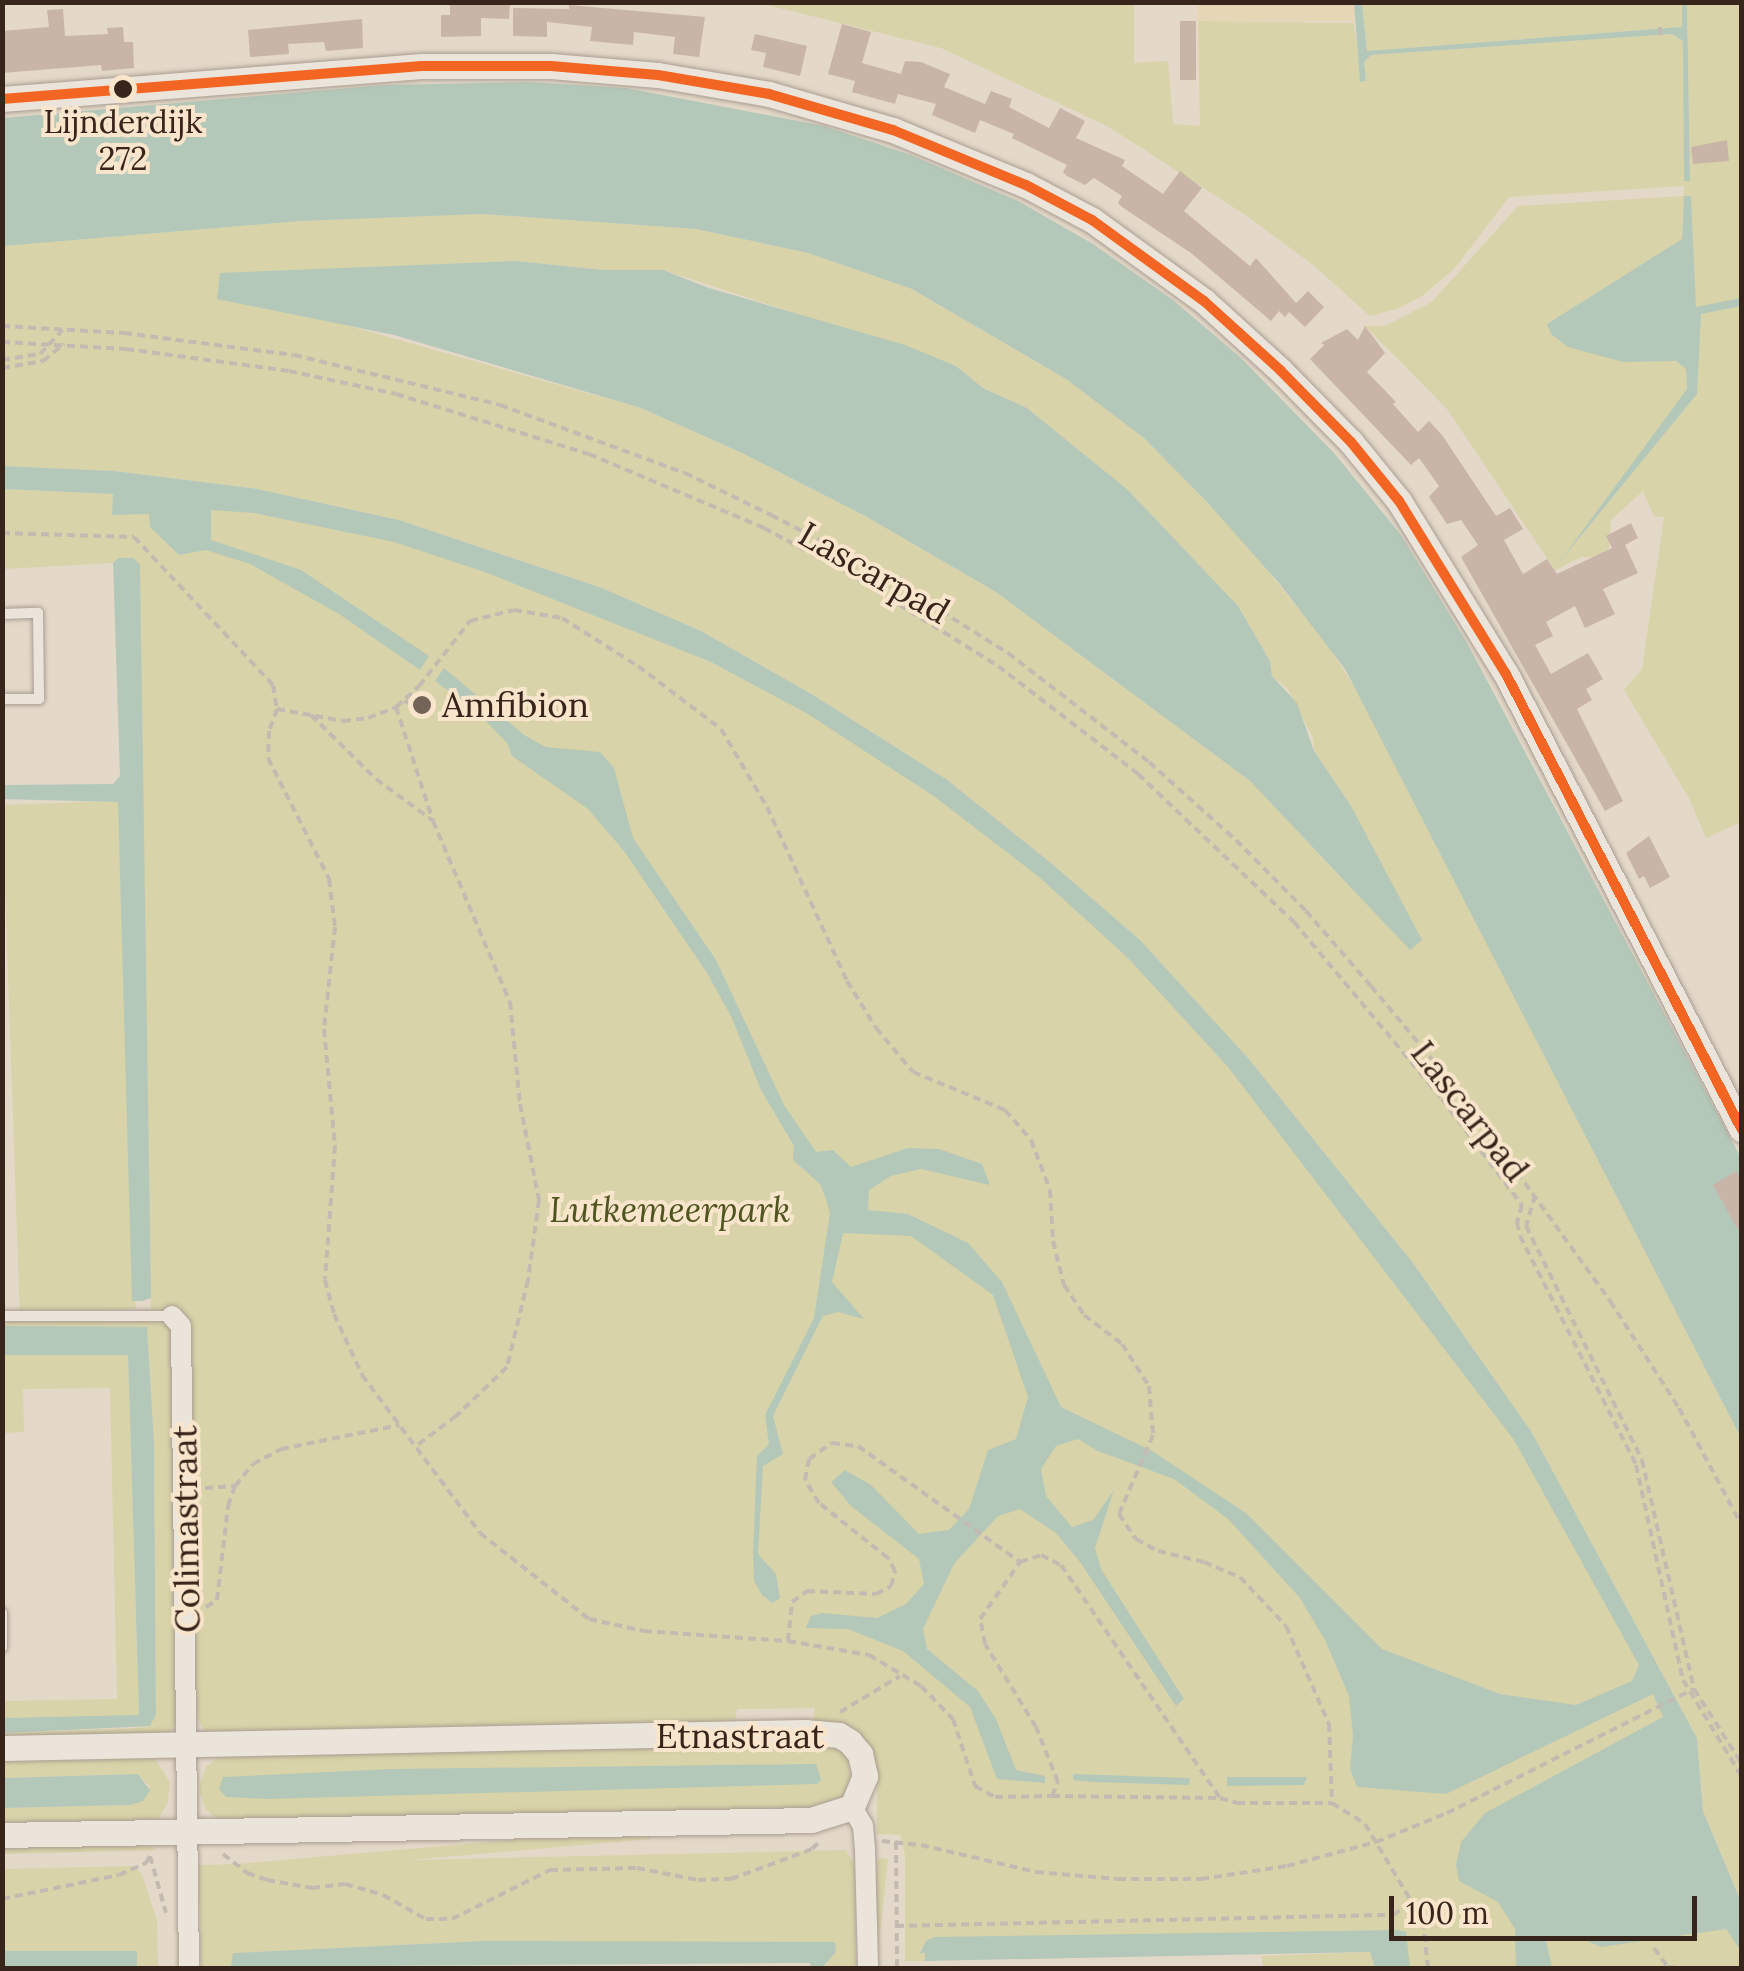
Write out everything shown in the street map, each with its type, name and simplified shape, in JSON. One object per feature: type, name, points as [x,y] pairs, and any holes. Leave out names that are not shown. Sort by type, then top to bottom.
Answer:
[{"type":"street","points":[[2,99],[422,66],[551,66],[658,75],[768,94],[893,130],[1026,185],[1092,220],[1204,301],[1280,370],[1351,442],[1399,501],[1506,674],[1742,1130]]},
{"type":"street","name":"Colimastraat","points":[[172,1316],[181,1326],[190,1968]]},
{"type":"street","name":"Etnastraat","points":[[2,1748],[822,1734],[850,1742],[863,1763],[862,1792],[852,1808]]},
{"type":"street","points":[[2,1834],[811,1820],[852,1808],[864,1840],[868,1968]]},
{"type":"lane","points":[[2,614],[38,613],[39,699],[2,699]]},
{"type":"lane","points":[[2,1316],[172,1316]]},
{"type":"lane","points":[[2,1612],[2,1646]]},
{"type":"path","points":[[1660,28],[1660,37]]},
{"type":"path","name":"Lascarpad","points":[[2,326],[64,328],[294,356],[500,405],[685,473],[864,563],[981,635],[1058,690],[1236,840],[1306,911],[1371,986],[1535,1195],[1679,1408],[1742,1526]]},
{"type":"path","points":[[2,360],[40,354],[64,328]]},
{"type":"path","points":[[2,342],[51,342],[289,371],[492,421],[678,489],[764,528],[856,577],[1049,703],[1138,774],[1224,852],[1359,996],[1529,1216]]},
{"type":"path","points":[[2,368],[43,361],[64,344]]},
{"type":"path","points":[[2,533],[134,536],[273,685],[277,709],[269,731],[268,758],[329,879],[335,928],[324,1030],[335,1146],[325,1280],[334,1314],[362,1375],[480,1532],[590,1619],[644,1631],[788,1641],[869,1655],[921,1686],[953,1719],[974,1786],[996,1797],[1332,1803],[1366,1824],[1423,1921],[1428,1968]]},
{"type":"path","points":[[277,709],[342,721],[368,718],[396,707],[419,686],[470,621],[514,610],[562,618],[638,666],[721,729],[767,807],[848,981],[876,1028],[914,1072],[1005,1110],[1032,1140],[1050,1190],[1052,1242],[1064,1285],[1084,1315],[1122,1344],[1149,1386],[1153,1435],[1119,1514],[1136,1538],[1158,1551],[1240,1577],[1286,1626],[1329,1724],[1332,1803]]},
{"type":"path","points":[[404,701],[421,707]]},
{"type":"path","points":[[396,707],[433,821],[510,1002],[520,1104],[539,1200],[528,1280],[507,1366],[456,1416],[416,1446]]},
{"type":"path","points":[[308,712],[376,779],[433,821]]},
{"type":"path","name":"Lascarpad","points":[[1535,1195],[1526,1226],[1642,1460],[1689,1692],[1742,1764]]},
{"type":"path","points":[[1522,1206],[1517,1222],[1520,1236],[1636,1465],[1683,1680],[1742,1777]]},
{"type":"path","points":[[188,1619],[216,1600],[228,1506],[235,1486],[254,1464],[281,1449],[400,1426]]},
{"type":"path","points":[[788,1641],[792,1602],[807,1591],[876,1594],[890,1586],[895,1571],[888,1558],[819,1504],[805,1480],[810,1460],[832,1443],[858,1446],[1020,1562]]},
{"type":"path","points":[[185,1489],[235,1486]]},
{"type":"path","points":[[1052,1796],[1058,1782],[1053,1760],[985,1644],[980,1619],[1020,1562],[1041,1556],[1061,1565],[1220,1798]]},
{"type":"path","points":[[838,1713],[903,1675]]},
{"type":"path","points":[[897,1968],[896,1842],[1036,1872],[1118,1880],[1218,1877],[1287,1866],[1376,1842],[1447,1812],[1689,1692]]},
{"type":"path","points":[[223,1854],[246,1873],[267,1880],[312,1888],[345,1884],[383,1895],[426,1919],[452,1918],[550,1870],[636,1868],[698,1880],[732,1879],[812,1849],[820,1841]]},
{"type":"path","points":[[2,1899],[119,1876],[146,1863],[150,1856],[167,1923]]},
{"type":"path","points":[[896,1926],[1392,1915],[1411,1902]]},
{"type":"path","points":[[1654,1948],[1668,1967],[1677,1968]]},
{"type":"shaded area","points":[[1197,3],[1354,3],[1354,21],[1197,21]]},
{"type":"shaded area","points":[[1354,3],[1362,3],[1367,51],[1682,27],[1682,3],[1687,3],[1690,181],[1684,181],[1683,41],[1672,34],[1371,55],[1364,62],[1366,81],[1360,82]]},
{"type":"shaded area","points":[[528,82],[626,88],[824,126],[911,155],[1018,201],[1093,244],[1173,300],[1241,358],[1334,453],[1401,535],[1466,641],[1741,1158],[1741,1438],[1345,669],[1279,583],[1207,502],[1144,438],[1066,379],[912,289],[808,253],[696,229],[482,214],[301,221],[3,246],[3,118],[384,85]]},
{"type":"shaded area","points":[[1684,196],[1691,196],[1696,307],[1741,298],[1741,306],[1701,314],[1697,394],[1558,564],[1687,389],[1686,369],[1676,361],[1623,362],[1568,347],[1551,334],[1547,324],[1682,239]]},
{"type":"shaded area","points":[[516,261],[603,270],[663,270],[709,288],[905,345],[956,366],[983,388],[1027,408],[1128,490],[1238,606],[1270,661],[1272,676],[1297,703],[1314,751],[1350,804],[1422,940],[1410,950],[1250,781],[996,592],[867,517],[740,452],[641,408],[394,335],[217,299],[220,273]]},
{"type":"shaded area","points":[[3,466],[114,471],[257,489],[399,520],[602,588],[701,631],[813,695],[946,779],[1051,863],[1140,940],[1248,1058],[1413,1263],[1531,1431],[1697,1738],[1703,1811],[1741,1902],[1741,1951],[1726,1929],[1601,1947],[1578,1937],[1545,1936],[1552,1968],[1516,1968],[1515,1929],[1498,1902],[1459,1881],[1456,1865],[1461,1842],[1485,1813],[1663,1717],[1653,1694],[1446,1794],[1357,1787],[1350,1769],[1353,1735],[1349,1696],[1325,1640],[1300,1598],[1228,1519],[1174,1479],[1098,1451],[1078,1439],[1056,1446],[1041,1469],[1046,1496],[1072,1527],[1093,1520],[1114,1490],[1095,1548],[1101,1569],[1184,1699],[1176,1706],[1080,1562],[1056,1533],[1020,1509],[998,1516],[954,1564],[923,1629],[927,1649],[978,1691],[996,1719],[1016,1770],[1045,1776],[1045,1783],[997,1779],[970,1707],[903,1651],[848,1629],[806,1628],[811,1616],[822,1613],[877,1618],[906,1604],[924,1584],[919,1559],[851,1506],[831,1482],[845,1470],[871,1485],[919,1534],[949,1530],[969,1509],[988,1450],[1016,1439],[1028,1397],[993,1295],[911,1236],[843,1233],[832,1282],[864,1319],[838,1312],[823,1316],[773,1416],[783,1454],[763,1466],[758,1554],[776,1574],[780,1598],[772,1603],[762,1595],[754,1581],[757,1456],[769,1444],[765,1415],[814,1318],[830,1213],[826,1199],[820,1184],[793,1160],[794,1146],[761,1090],[731,1016],[707,973],[624,851],[588,809],[512,756],[507,743],[474,709],[435,681],[444,668],[524,735],[546,747],[600,752],[614,768],[633,838],[716,960],[784,1105],[816,1152],[833,1150],[851,1167],[908,1148],[939,1149],[982,1164],[990,1185],[921,1169],[891,1176],[869,1190],[868,1210],[908,1214],[968,1243],[1002,1282],[1061,1407],[1152,1451],[1246,1513],[1382,1649],[1500,1694],[1576,1705],[1632,1681],[1639,1665],[1514,1440],[1228,1067],[1128,958],[1039,877],[935,797],[808,714],[711,662],[485,572],[394,542],[254,513],[211,510],[211,540],[301,570],[429,656],[420,670],[339,614],[250,564],[206,550],[179,555],[150,527],[149,514],[112,515],[113,494],[3,489]]},
{"type":"shaded area","points":[[118,558],[134,558],[140,565],[151,1298],[143,1301],[132,1301],[118,802],[2,799],[3,785],[113,784],[120,776],[113,563]]},
{"type":"shaded area","points":[[3,1326],[147,1327],[154,1442],[156,1715],[150,1726],[3,1733],[3,1718],[139,1715],[128,1355],[3,1355]]},
{"type":"shaded area","points":[[816,1764],[821,1780],[817,1784],[267,1799],[226,1797],[219,1789],[223,1777],[392,1769]]},
{"type":"shaded area","points":[[138,1774],[150,1790],[143,1801],[130,1805],[3,1808],[3,1778]]},
{"type":"shaded area","points":[[1073,1774],[1190,1778],[1189,1785],[1092,1782],[1073,1780]]},
{"type":"shaded area","points":[[1227,1777],[1307,1777],[1304,1785],[1227,1786]]},
{"type":"shaded area","points":[[1406,1932],[1410,1968],[1375,1968],[1370,1952],[925,1961],[925,1953],[920,1953],[926,1941],[934,1937]]},
{"type":"shaded area","points":[[483,1941],[835,1942],[836,1952],[822,1968],[811,1968],[810,1963],[231,1967],[233,1953]]},
{"type":"shaded area","points":[[3,1951],[137,1951],[137,1968],[3,1968]]},
{"type":"green space","points":[[759,3],[1134,3],[1134,63],[1168,61],[1173,124],[1200,126],[1198,21],[1354,23],[1361,82],[1366,81],[1364,62],[1371,55],[1672,34],[1683,41],[1685,181],[1690,180],[1687,3],[1741,3],[1741,298],[1715,305],[1741,302],[1741,822],[1706,838],[1690,800],[1624,690],[1642,669],[1664,517],[1654,516],[1643,491],[1611,520],[1609,549],[1598,557],[1581,557],[1555,570],[1447,409],[1365,326],[1385,326],[1432,302],[1518,206],[1683,196],[1684,186],[1509,197],[1454,269],[1422,296],[1370,316],[1312,264],[1247,216],[1109,127],[941,48]],"holes":[[[1684,197],[1691,197],[1697,394],[1559,563],[1687,390],[1686,369],[1676,361],[1660,360],[1548,324],[1682,239]]]},
{"type":"green space","points":[[1362,3],[1682,3],[1683,27],[1367,51]]},
{"type":"green space","points":[[482,214],[696,229],[808,253],[912,289],[1066,379],[1145,438],[1239,535],[1327,644],[1366,705],[1741,1438],[1741,1902],[1703,1811],[1697,1738],[1531,1431],[1413,1263],[1248,1058],[1140,940],[1051,863],[946,779],[813,695],[701,631],[602,588],[399,520],[257,489],[114,471],[3,466],[3,246],[301,221]],"holes":[[[516,261],[603,270],[663,270],[956,366],[983,388],[1027,408],[1128,490],[1238,606],[1270,661],[1272,676],[1288,689],[1313,738],[1314,751],[1350,804],[1370,849],[1333,869],[1250,781],[996,592],[867,517],[740,452],[641,408],[317,317],[220,274]]]},
{"type":"green space","name":"Lutkemeerpark","points":[[3,489],[114,494],[113,515],[137,514],[137,496],[234,497],[406,535],[729,658],[928,782],[1058,887],[1163,982],[1256,1087],[1535,1458],[1679,1726],[1692,1800],[1715,1873],[1741,1924],[1741,1968],[1397,1968],[1397,1949],[1383,1935],[934,1946],[932,1938],[920,1950],[926,1953],[925,1961],[905,1961],[905,1855],[900,1835],[877,1834],[877,1771],[870,1748],[843,1727],[813,1722],[815,1708],[737,1709],[734,1727],[218,1739],[206,1735],[194,1711],[184,1711],[172,1731],[151,1741],[3,1744],[3,1733],[137,1728],[150,1726],[156,1715],[154,1442],[147,1327],[3,1326],[3,1321],[159,1318],[168,1323],[176,1339],[182,1529],[190,1538],[187,1322],[179,1312],[151,1310],[133,787],[136,560],[119,558],[113,563],[3,569]]},
{"type":"green space","points":[[118,801],[136,1309],[20,1313],[2,805]]},
{"type":"green space","points":[[2,1355],[128,1355],[139,1716],[3,1718],[3,1701],[117,1699],[110,1388],[23,1389],[24,1432],[3,1433]]},
{"type":"green space","points":[[812,1738],[841,1747],[847,1755],[852,1788],[837,1807],[220,1822],[206,1809],[199,1790],[206,1767],[224,1753]]},
{"type":"green space","points":[[152,1755],[170,1782],[168,1802],[159,1818],[142,1826],[3,1830],[2,1808],[130,1805],[150,1787],[138,1774],[3,1778],[3,1758]]},
{"type":"green space","points":[[649,1828],[650,1839],[230,1876],[229,1865]]},
{"type":"green space","points":[[137,1839],[156,1850],[3,1854],[2,1842]]},
{"type":"green space","points":[[846,1850],[855,1865],[856,1968],[822,1968],[829,1962],[483,1941],[233,1953],[233,1968],[201,1966],[199,1865]]},
{"type":"green space","points":[[878,1858],[888,1859],[876,1968],[867,1967]]},
{"type":"green space","points":[[133,1866],[142,1874],[157,1921],[158,1968],[136,1968],[136,1951],[3,1951],[2,1869]]},
{"type":"green space","points":[[1370,1952],[1375,1968],[1263,1968],[1262,1956]]},
{"type":"building","points":[[510,2],[509,19],[481,18],[481,36],[441,37],[441,15],[450,15],[450,3]]},
{"type":"building","points":[[569,5],[705,17],[699,57],[673,54],[675,37],[634,32],[633,45],[590,41],[592,27],[547,22],[547,37],[513,36],[513,8],[569,9]]},
{"type":"building","points":[[63,9],[65,36],[108,34],[107,28],[123,27],[124,42],[133,42],[134,68],[102,71],[101,65],[2,73],[2,31],[49,27],[47,10]]},
{"type":"building","points":[[362,19],[363,48],[326,51],[324,42],[288,44],[289,54],[250,57],[248,30]]},
{"type":"building","points":[[1180,21],[1196,21],[1196,80],[1180,80]]},
{"type":"building","points":[[842,24],[871,32],[862,63],[901,74],[905,61],[921,62],[950,74],[944,87],[985,104],[991,91],[1012,99],[1009,107],[1049,128],[1060,108],[1085,121],[1076,138],[1125,160],[1122,166],[1163,194],[1180,171],[1202,188],[1184,211],[1250,266],[1256,258],[1296,303],[1308,291],[1324,307],[1305,327],[1289,312],[1285,317],[1279,311],[1271,321],[1191,253],[1122,207],[1118,203],[1122,196],[1094,178],[1085,185],[1067,176],[1063,172],[1067,165],[1012,138],[1014,134],[980,120],[975,133],[932,115],[936,104],[898,94],[895,104],[852,92],[855,81],[828,74]]},
{"type":"building","points":[[755,34],[807,46],[800,76],[763,67],[766,53],[751,50]]},
{"type":"building","points":[[1727,140],[1729,161],[1693,164],[1691,147]]},
{"type":"building","points":[[1365,326],[1385,353],[1367,372],[1418,432],[1429,421],[1442,435],[1496,516],[1510,508],[1523,529],[1504,540],[1523,574],[1547,559],[1557,574],[1612,548],[1606,536],[1631,523],[1638,538],[1625,545],[1638,573],[1603,589],[1615,614],[1585,628],[1575,606],[1546,622],[1553,636],[1535,645],[1551,674],[1588,653],[1603,679],[1586,689],[1592,700],[1577,709],[1623,801],[1605,811],[1461,557],[1478,545],[1461,520],[1447,524],[1429,497],[1439,486],[1419,458],[1411,465],[1310,359],[1324,345],[1321,343],[1347,329],[1358,340]]},
{"type":"building","points":[[1649,836],[1670,877],[1650,888],[1644,876],[1639,879],[1626,853]]},
{"type":"building","points":[[1736,1171],[1742,1181],[1742,1237],[1713,1185]]},
{"type":"transit line","points":[[2,99],[422,66],[551,66],[658,75],[769,94],[893,130],[1026,185],[1092,220],[1204,301],[1280,370],[1351,442],[1399,501],[1506,674],[1742,1130]]},
{"type":"place","name":"Lijnderdijk 272","points":[[123,89]]},
{"type":"place","name":"Amfibion","points":[[422,705]]}]
